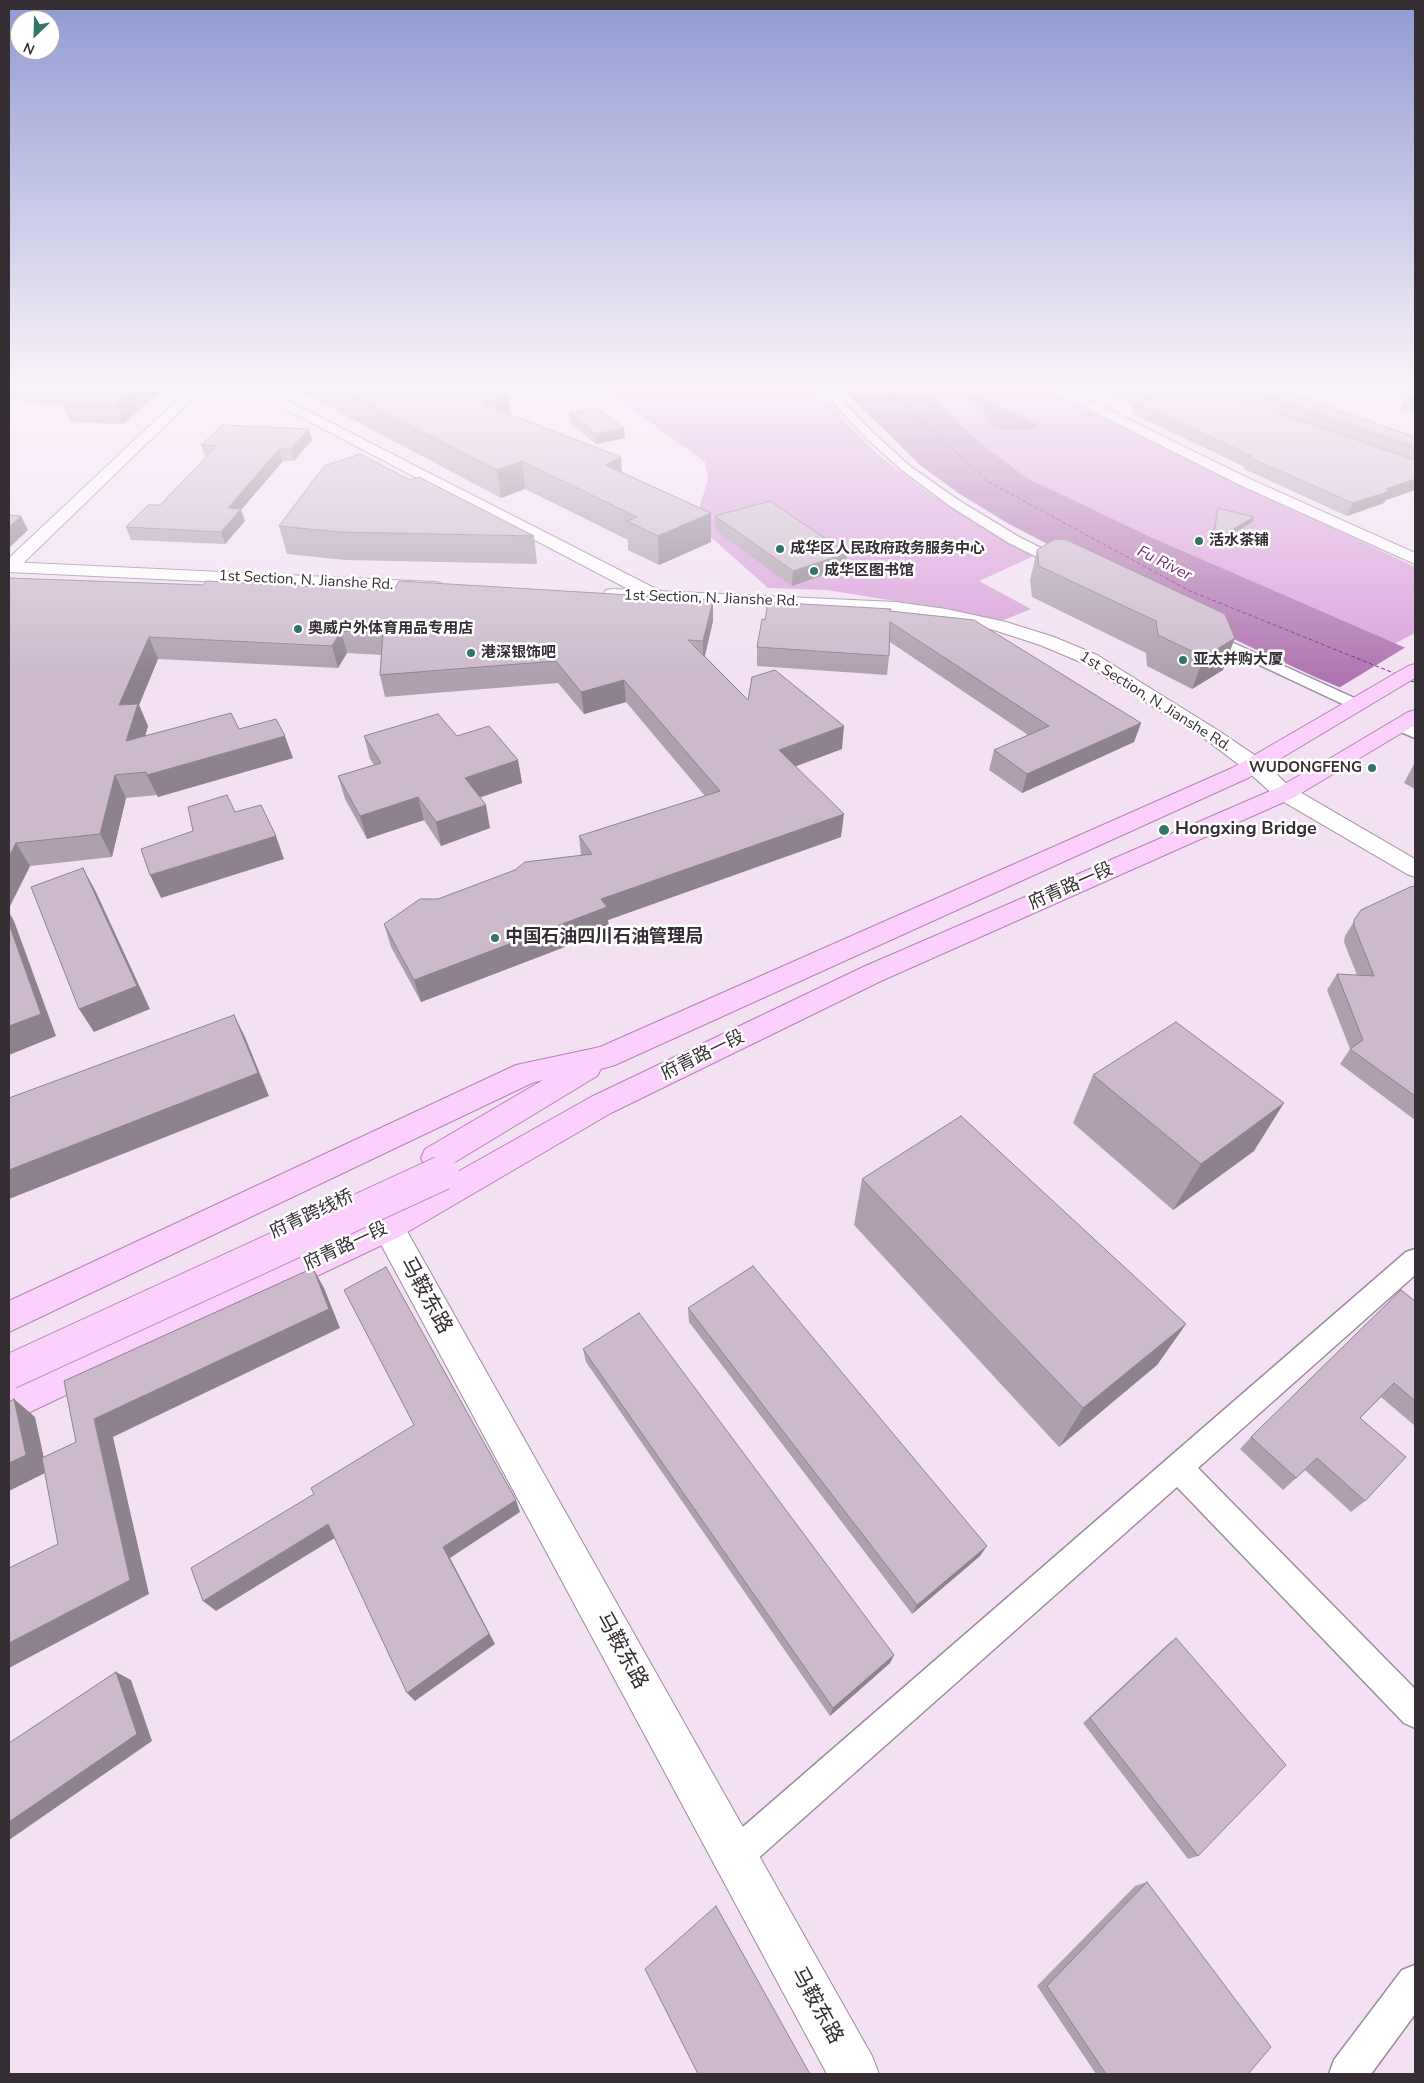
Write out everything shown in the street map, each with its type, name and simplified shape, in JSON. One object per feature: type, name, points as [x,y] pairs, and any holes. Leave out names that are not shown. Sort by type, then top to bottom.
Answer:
[{"type":"main road","points":[[1358,703],[1415,670]]},
{"type":"main road","name":"府青路一段","points":[[9,1317],[526,1073],[605,1057],[1247,769],[1358,703]]},
{"type":"main road","name":"府青路一段","points":[[9,1405],[388,1227],[601,1105],[872,974],[1285,793],[1409,725]]},
{"type":"main road","name":"府青跨线桥","points":[[9,1372],[439,1165],[605,1057]]},
{"type":"main road","name":"府青跨线桥","points":[[9,1354],[439,1165],[601,1105]]},
{"type":"street","points":[[9,567],[98,482]]},
{"type":"street","points":[[431,482],[658,601]]},
{"type":"street","points":[[925,482],[1014,540],[1076,571]]},
{"type":"street","points":[[1245,482],[1415,559]]},
{"type":"street","name":"1st Section, N. Jianshe Rd.","points":[[9,567],[451,592],[9,576]]},
{"type":"street","name":"1st Section, N. Jianshe Rd.","points":[[599,598],[916,619],[960,625],[1003,637],[1079,669],[1415,869]]},
{"type":"street","points":[[1196,630],[1358,703]]},
{"type":"street","name":"马鞍东路","points":[[388,1227],[854,2074]]},
{"type":"street","points":[[734,1857],[1415,1260]]},
{"type":"street","points":[[1178,1468],[1415,1712]]},
{"type":"street","points":[[1348,2074],[1415,1983]]},
{"type":"shaded area","points":[[707,482],[914,482],[930,494],[1034,556],[979,581],[1031,609],[1001,621],[827,590],[768,588],[695,523]]},
{"type":"shaded area","points":[[1036,482],[1237,482],[1415,567],[1415,633],[1394,644],[1155,539]]},
{"type":"water","name":"Fu River","points":[[943,482],[1036,482],[1155,539],[1415,652],[1415,719],[1315,677],[1195,621],[1009,524]]},
{"type":"pier","points":[[1406,647],[1415,651],[1415,721],[1337,689]]},
{"type":"building","points":[[182,482],[250,482],[228,508],[241,509],[221,532],[126,527],[148,505],[160,505]]},
{"type":"building","points":[[312,482],[429,482],[534,536],[338,532],[279,526]]},
{"type":"building","points":[[566,482],[643,482],[711,513],[658,536],[627,521],[637,517]]},
{"type":"building","points":[[1306,482],[1406,482],[1386,489],[1390,491],[1353,503]]},
{"type":"building","points":[[770,501],[847,553],[793,571],[715,516]]},
{"type":"building","points":[[1218,508],[1254,517],[1213,541]]},
{"type":"building","points":[[9,515],[21,516],[9,527]]},
{"type":"building","points":[[1055,539],[1067,540],[1225,614],[1235,638],[1204,657],[1158,635],[1156,621],[1039,566],[1037,550]]},
{"type":"building","points":[[9,578],[203,585],[206,581],[393,591],[399,581],[713,600],[703,641],[688,640],[748,700],[752,677],[775,670],[844,726],[779,750],[844,814],[601,899],[607,907],[414,980],[384,924],[420,899],[438,899],[515,870],[525,862],[592,854],[579,836],[720,791],[624,680],[581,692],[556,661],[380,675],[383,634],[341,631],[332,646],[149,637],[119,705],[138,704],[126,741],[231,713],[239,729],[276,719],[285,736],[147,775],[146,772],[115,775],[100,834],[16,843],[9,857]]},
{"type":"building","points":[[768,602],[891,609],[890,611],[974,620],[1141,723],[1027,774],[994,750],[1049,726],[890,622],[889,656],[757,647],[762,619],[765,620]]},
{"type":"building","points":[[438,714],[457,736],[489,726],[518,760],[465,778],[486,805],[436,822],[418,797],[360,816],[338,776],[381,763],[364,736]]},
{"type":"building","points":[[227,795],[235,812],[261,805],[276,836],[150,875],[141,849],[193,831],[188,807]]},
{"type":"building","points":[[83,868],[137,986],[79,1009],[31,887]]},
{"type":"building","points":[[1415,886],[1415,1096],[1350,1049],[1363,1040],[1337,974],[1374,976],[1354,926],[1354,920],[1361,910]]},
{"type":"building","points":[[9,924],[41,1014],[9,1026]]},
{"type":"building","points":[[234,1015],[258,1073],[9,1170],[9,1098]]},
{"type":"building","points":[[1176,1022],[1284,1103],[1201,1164],[1093,1075]]},
{"type":"building","points":[[961,1116],[1186,1324],[1083,1408],[862,1179]]},
{"type":"building","points":[[753,1266],[987,1546],[917,1605],[688,1308]]},
{"type":"building","points":[[386,1267],[516,1500],[443,1547],[489,1634],[407,1693],[328,1524],[203,1601],[191,1568],[314,1494],[311,1488],[414,1425],[344,1290]]},
{"type":"building","points":[[313,1268],[329,1309],[94,1419],[130,1580],[9,1643],[9,1568],[58,1544],[42,1458],[76,1442],[64,1381]]},
{"type":"building","points":[[1401,1290],[1415,1301],[1415,1401],[1394,1383],[1360,1418],[1406,1457],[1365,1501],[1317,1458],[1296,1478],[1251,1437]]},
{"type":"building","points":[[639,1313],[894,1655],[833,1708],[583,1349]]},
{"type":"building","points":[[14,1399],[26,1455],[9,1463],[9,1402]]},
{"type":"building","points":[[1176,1638],[1286,1765],[1198,1856],[1090,1718]]},
{"type":"building","points":[[116,1672],[137,1734],[9,1822],[9,1743]]},
{"type":"building","points":[[1147,1882],[1271,2047],[1248,2074],[1106,2074],[1047,1986]]},
{"type":"building","points":[[716,1906],[810,2074],[698,2074],[645,1969]]},
{"type":"ferry route","points":[[989,482],[1190,591],[1396,674]]},
{"type":"ferry route","points":[[1411,681],[1415,682]]},
{"type":"place","name":"活水茶铺","points":[[1199,541]]},
{"type":"place","name":"成华区人民政府政务服务中心","points":[[780,549]]},
{"type":"place","name":"成华区图书馆","points":[[814,571]]},
{"type":"place","name":"奥威户外体育用品专用店","points":[[298,629]]},
{"type":"place","name":"港深银饰吧","points":[[471,653]]},
{"type":"place","name":"亚太并购大厦","points":[[1183,660]]},
{"type":"place","name":"WUDONGFENG","points":[[1372,768]]},
{"type":"place","name":"Hongxing Bridge","points":[[1164,830]]},
{"type":"place","name":"中国石油四川石油管理局","points":[[495,938]]}]
